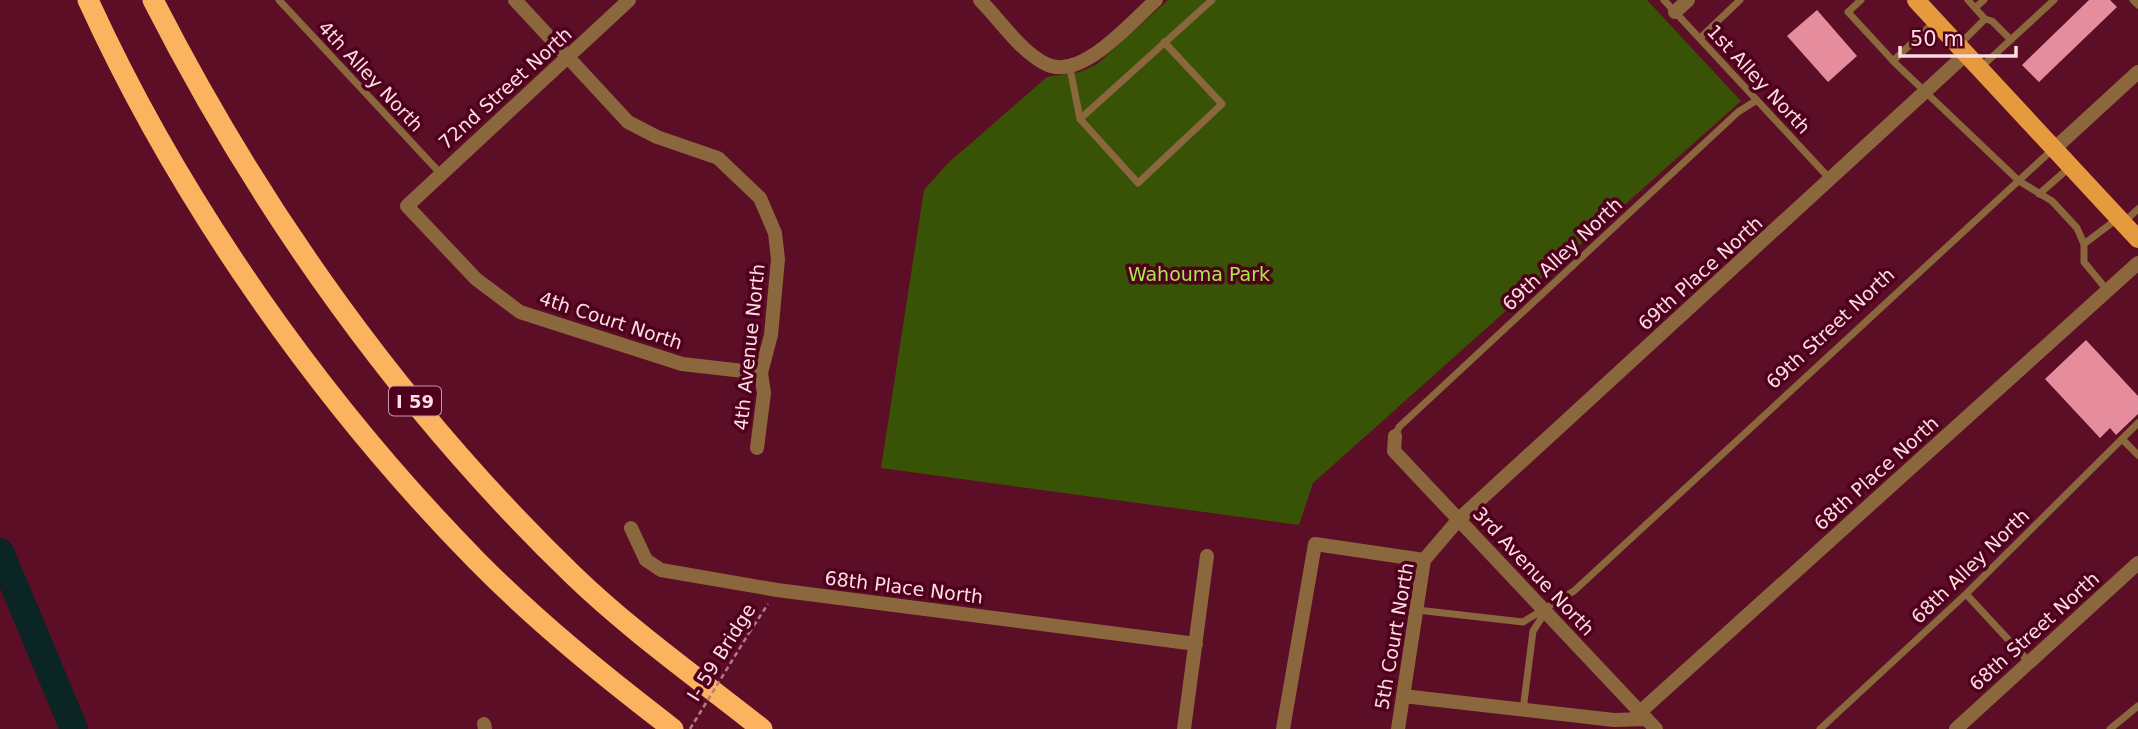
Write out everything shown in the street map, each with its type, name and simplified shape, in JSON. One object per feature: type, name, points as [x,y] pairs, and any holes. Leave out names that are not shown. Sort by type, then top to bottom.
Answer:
[{"type":"highway","points":[[88,0],[116,61],[214,227],[271,317],[360,430],[475,559],[593,667],[673,729]]},
{"type":"highway","name":"I 59","points":[[153,0],[198,86],[304,257],[391,373],[503,503],[574,576],[762,729]]},
{"type":"main road","points":[[1916,0],[2138,239]]},
{"type":"street","name":"4th Avenue North","points":[[515,0],[628,122],[657,137],[718,158],[760,198],[775,233],[778,259],[771,334],[761,373],[764,393],[757,448]]},
{"type":"street","name":"72nd Street North","points":[[407,206],[629,0]]},
{"type":"street","points":[[980,0],[1027,50],[1047,65],[1070,68],[1093,57],[1156,0]]},
{"type":"street","points":[[1675,12],[1688,0]]},
{"type":"street","name":"69th Place North","points":[[1459,519],[1926,91],[1962,50]]},
{"type":"street","name":"69th Street North","points":[[2054,149],[2138,72]]},
{"type":"street","name":"4th Court North","points":[[407,206],[475,279],[520,312],[682,364],[761,373]]},
{"type":"street","name":"68th Place North","points":[[1647,720],[2138,263]]},
{"type":"street","name":"3rd Avenue North","points":[[1395,436],[1394,451],[1647,720]]},
{"type":"street","name":"5th Court North","points":[[1398,729],[1424,560],[1459,519]]},
{"type":"street","name":"68th Place North","points":[[631,528],[646,560],[661,570],[777,590],[1196,644]]},
{"type":"street","points":[[1283,729],[1315,544],[1424,560]]},
{"type":"street","points":[[1184,729],[1207,556]]},
{"type":"street","name":"68th Street North","points":[[1956,729],[2138,563]]},
{"type":"street","points":[[1403,696],[1614,720],[1647,720]]},
{"type":"lane","name":"4th Alley North","points":[[279,0],[440,173]]},
{"type":"lane","points":[[1080,119],[1212,0]]},
{"type":"lane","name":"1st Alley North","points":[[1664,0],[1830,180]]},
{"type":"lane","points":[[1700,38],[1740,0]]},
{"type":"lane","points":[[1861,0],[1848,12],[1893,61],[2019,181],[2052,201],[2077,228],[2084,244],[2084,262],[2107,291]]},
{"type":"lane","points":[[1968,0],[1985,19],[1992,21],[2011,40]]},
{"type":"lane","points":[[1975,8],[1984,0]]},
{"type":"lane","points":[[1979,69],[2054,0]]},
{"type":"lane","points":[[2133,0],[2138,5]]},
{"type":"lane","points":[[1962,50],[1985,19]]},
{"type":"lane","points":[[1893,61],[1935,21]]},
{"type":"lane","points":[[1070,68],[1080,119],[1138,183],[1222,104],[1164,42]]},
{"type":"lane","name":"69th Alley North","points":[[1395,436],[1399,427],[1738,112],[1757,100]]},
{"type":"lane","name":"69th Street North","points":[[1547,611],[1574,591],[2054,149]]},
{"type":"lane","points":[[2039,194],[2070,166]]},
{"type":"lane","points":[[2084,244],[2138,209]]},
{"type":"lane","name":"68th Alley North","points":[[1820,729],[1966,594],[2138,423]]},
{"type":"lane","points":[[2122,439],[2138,455]]},
{"type":"lane","points":[[1966,594],[2029,662]]},
{"type":"lane","points":[[1417,610],[1523,622],[1547,611]]},
{"type":"lane","points":[[1523,710],[1533,631],[1547,611]]},
{"type":"lane","points":[[2110,729],[2138,706]]},
{"type":"path","name":"I- 59 Bridge","points":[[690,729],[777,590]]},
{"type":"green space","name":"Wahouma Park","points":[[1168,0],[1647,0],[1741,101],[1313,483],[1299,525],[881,468],[924,190],[947,164],[1047,77],[1080,72],[1097,64]]},
{"type":"building","points":[[2089,0],[2110,0],[2117,7],[2039,82],[2022,65]]},
{"type":"building","points":[[1817,10],[1857,56],[1828,82],[1787,36]]},
{"type":"building","points":[[2086,340],[2138,396],[2138,414],[2116,435],[2110,428],[2100,438],[2045,379]]},
{"type":"waterway","points":[[0,552],[74,729]]}]
